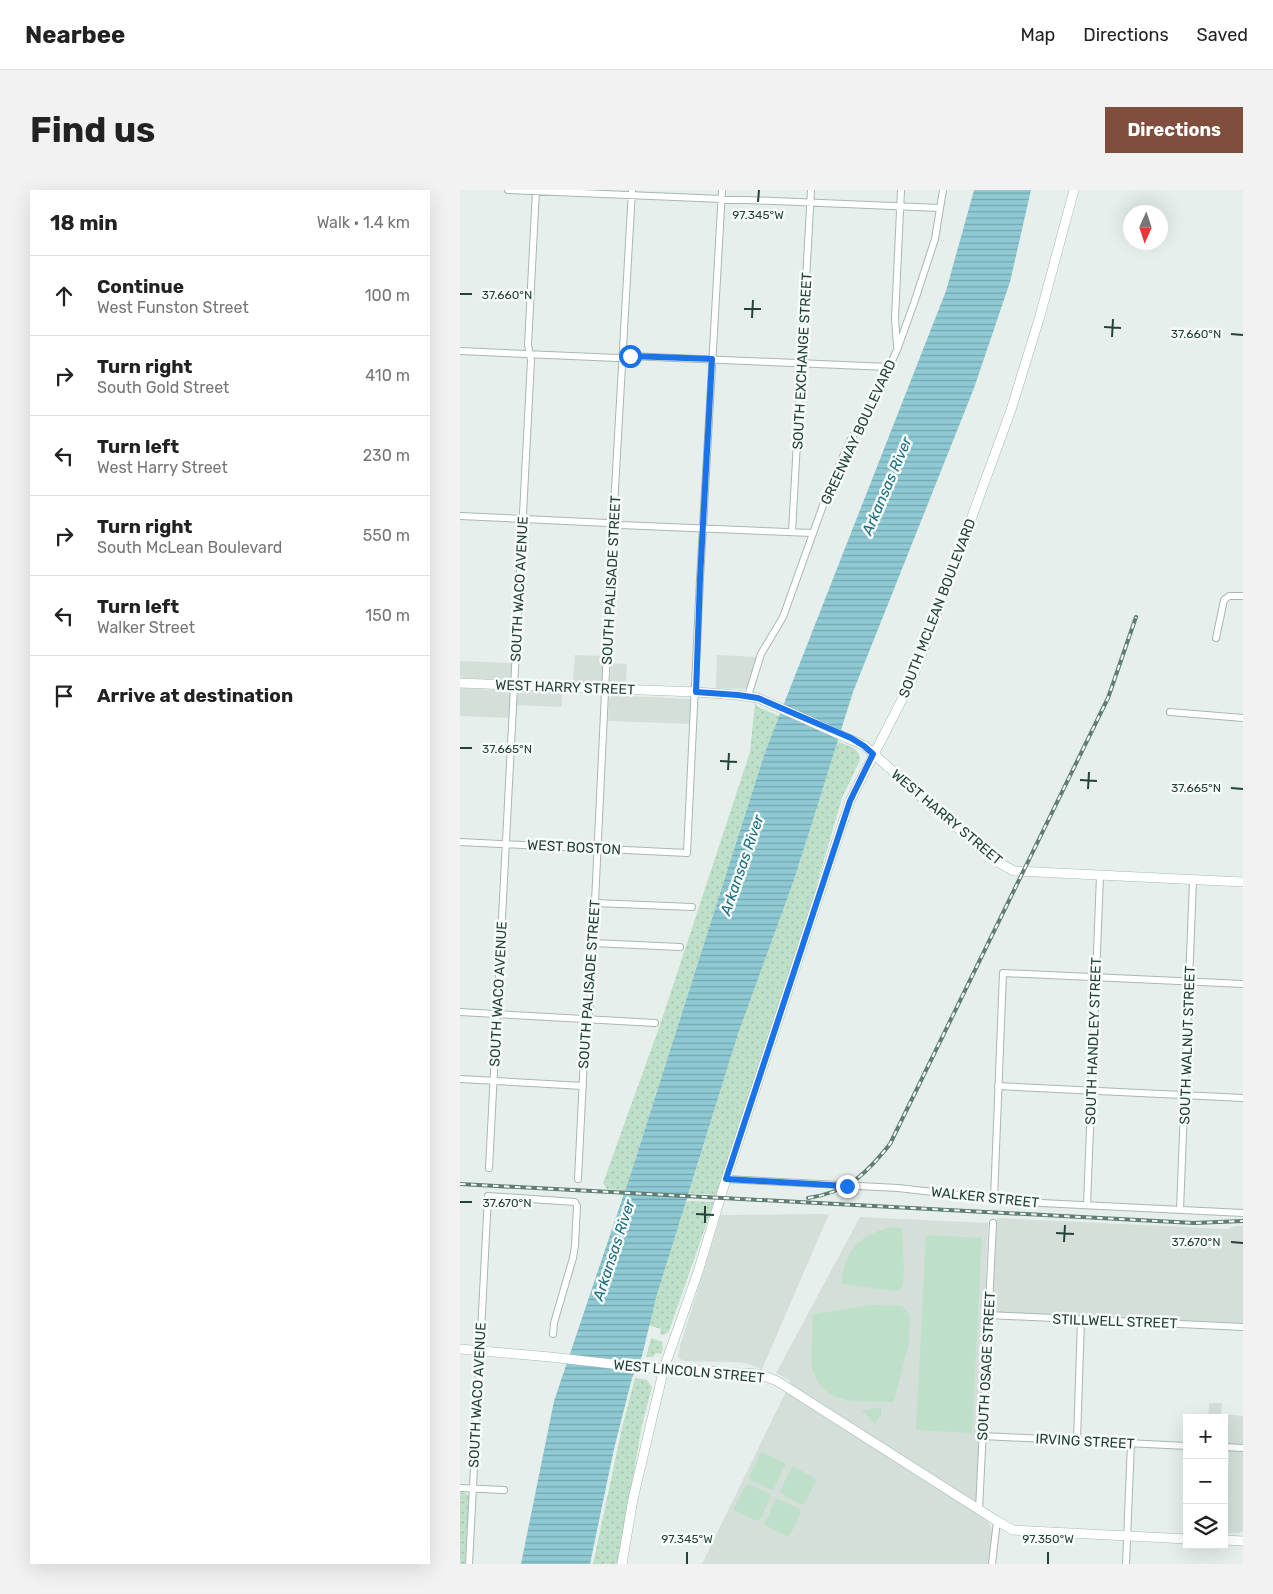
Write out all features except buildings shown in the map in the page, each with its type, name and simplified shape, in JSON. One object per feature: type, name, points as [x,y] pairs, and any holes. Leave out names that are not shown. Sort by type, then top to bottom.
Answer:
[{"type":"street","points":[[508,190],[632,192],[721,199],[940,208]]},
{"type":"street","name":"SOUTH WACO AVENUE","points":[[489,1168],[523,518],[530,370],[528,335],[536,190]]},
{"type":"street","points":[[696,692],[702,529],[722,190]]},
{"type":"street","name":"SOUTH EXCHANGE STREET","points":[[792,532],[811,190]]},
{"type":"street","points":[[897,350],[895,318],[902,190]]},
{"type":"street","name":"GREENWAY BOULEVARD","points":[[748,696],[761,654],[783,617],[831,483],[850,441],[878,391],[897,350],[914,304],[934,239],[943,190]]},
{"type":"street","name":"SOUTH MCLEAN BOULEVARD","points":[[622,1564],[632,1499],[664,1368],[698,1272],[726,1179],[850,801],[912,680],[1008,417],[1040,316],[1074,190]]},
{"type":"street","name":"SOUTH PALISADE STREET","points":[[578,1179],[585,1037],[590,1007],[613,524],[632,192]]},
{"type":"street","points":[[460,351],[617,358],[629,356],[802,362],[889,367]]},
{"type":"street","points":[[460,516],[812,533]]},
{"type":"street","points":[[1216,638],[1224,600],[1229,596],[1243,596]]},
{"type":"street","name":"WEST HARRY STREET","points":[[460,683],[696,692],[758,698],[851,738],[864,746],[929,804],[1001,864],[1014,871],[1243,882]]},
{"type":"street","name":"WEST BOSTON","points":[[460,842],[688,853],[696,692]]},
{"type":"street","points":[[1170,712],[1243,718]]},
{"type":"street","name":"SOUTH HANDLEY STREET","points":[[1087,1205],[1100,876]]},
{"type":"street","name":"SOUTH WALNUT STREET","points":[[1180,1210],[1193,880]]},
{"type":"street","points":[[595,903],[692,907]]},
{"type":"street","points":[[593,943],[680,947]]},
{"type":"street","points":[[994,1200],[1003,973],[1243,984]]},
{"type":"street","points":[[460,1012],[655,1023]]},
{"type":"street","points":[[460,1079],[583,1086]]},
{"type":"street","points":[[998,1086],[1243,1098]]},
{"type":"street","name":"WALKER STREET","points":[[726,1179],[898,1188],[994,1200],[1243,1213]]},
{"type":"street","name":"SOUTH WACO AVENUE","points":[[469,1564],[488,1196],[574,1202],[577,1206],[573,1258],[554,1323],[553,1334]]},
{"type":"street","name":"SOUTH OSAGE STREET","points":[[980,1510],[992,1223]]},
{"type":"street","name":"STILLWELL STREET","points":[[988,1315],[1243,1326]]},
{"type":"street","points":[[1077,1440],[1082,1320]]},
{"type":"street","name":"WEST LINCOLN STREET","points":[[460,1349],[648,1368],[750,1373],[771,1378],[1013,1530],[1183,1539]]},
{"type":"street","name":"IRVING STREET","points":[[982,1436],[1183,1446]]},
{"type":"street","points":[[1126,1564],[1131,1443]]},
{"type":"street","points":[[1228,1447],[1243,1448]]},
{"type":"street","points":[[460,1488],[504,1490]]},
{"type":"street","points":[[992,1564],[997,1521]]},
{"type":"street","points":[[1228,1540],[1243,1541]]},
{"type":"shaded area","points":[[575,655],[604,656],[603,681],[601,683],[573,683]]},
{"type":"shaded area","points":[[717,655],[757,657],[745,689],[716,688]]},
{"type":"shaded area","points":[[460,661],[512,663],[511,677],[507,680],[460,678]]},
{"type":"shaded area","points":[[611,663],[627,664],[626,684],[611,684]]},
{"type":"shaded area","points":[[460,688],[509,691],[511,694],[510,718],[460,716]]},
{"type":"shaded area","points":[[521,691],[562,692],[562,707],[517,705],[517,695]]},
{"type":"shaded area","points":[[612,695],[690,699],[692,700],[692,724],[608,721],[609,699]]},
{"type":"shaded area","points":[[829,1214],[762,1369],[746,1363],[685,1361],[680,1359],[678,1356],[680,1346],[721,1215]]},
{"type":"shaded area","points":[[860,1217],[988,1223],[977,1514],[988,1522],[991,1527],[989,1564],[702,1564],[791,1381],[776,1373]]},
{"type":"shaded area","points":[[997,1218],[1228,1229],[1235,1226],[1243,1226],[1243,1323],[996,1312],[993,1307]]},
{"type":"shaded area","points":[[1209,1403],[1222,1403],[1221,1414],[1208,1414]]},
{"type":"shaded area","points":[[1228,1415],[1243,1416],[1243,1445],[1228,1444]]},
{"type":"shaded area","points":[[1229,1451],[1243,1452],[1243,1531],[1239,1533],[1228,1533]]},
{"type":"green space","points":[[755,703],[758,707],[779,716],[765,752],[625,1191],[607,1189],[603,1183],[661,1022],[750,752]]},
{"type":"green space","points":[[837,741],[858,752],[860,760],[842,798],[815,895],[716,1195],[689,1193],[738,1034],[794,880]]},
{"type":"green space","points":[[686,1201],[714,1202],[669,1331],[664,1335],[660,1334],[661,1329],[648,1325]]},
{"type":"green space","points":[[893,1227],[902,1228],[903,1286],[895,1291],[841,1284],[846,1262],[856,1245],[871,1234]]},
{"type":"green space","points":[[926,1235],[982,1238],[972,1433],[916,1430]]},
{"type":"green space","points":[[872,1305],[902,1306],[910,1315],[909,1343],[894,1402],[855,1401],[832,1395],[823,1388],[816,1378],[811,1364],[813,1314]]},
{"type":"green space","points":[[651,1338],[662,1342],[663,1349],[661,1354],[656,1353],[653,1357],[646,1357]]},
{"type":"green space","points":[[635,1378],[647,1380],[652,1387],[642,1425],[618,1564],[593,1564],[622,1428]]},
{"type":"green space","points":[[881,1407],[881,1415],[875,1424],[862,1412],[863,1409]]},
{"type":"green space","points":[[763,1453],[785,1463],[772,1490],[750,1480],[749,1477],[760,1454]]},
{"type":"green space","points":[[794,1467],[815,1478],[816,1481],[803,1505],[781,1494],[780,1491],[791,1469]]},
{"type":"green space","points":[[748,1484],[770,1494],[760,1520],[757,1521],[735,1511],[734,1508],[745,1486]]},
{"type":"green space","points":[[460,1492],[466,1493],[469,1497],[465,1564],[460,1564]]},
{"type":"green space","points":[[778,1499],[800,1509],[801,1513],[790,1535],[787,1536],[766,1526],[765,1523],[775,1500]]},
{"type":"water","name":"Arkansas River","points":[[974,190],[1031,190],[1010,282],[974,388],[853,692],[794,880],[738,1034],[656,1298],[642,1356],[632,1378],[614,1449],[590,1564],[521,1564],[554,1401],[630,1176],[765,752],[946,291]]},
{"type":"railway","points":[[808,1198],[834,1191],[855,1180],[873,1164],[890,1144],[1108,698],[1136,617]]},
{"type":"railway","points":[[460,1184],[1194,1223],[1243,1221]]},
{"type":"route","points":[[630,356],[712,359],[696,692],[758,698],[851,738],[873,754],[850,801],[726,1179],[847,1186]]}]
